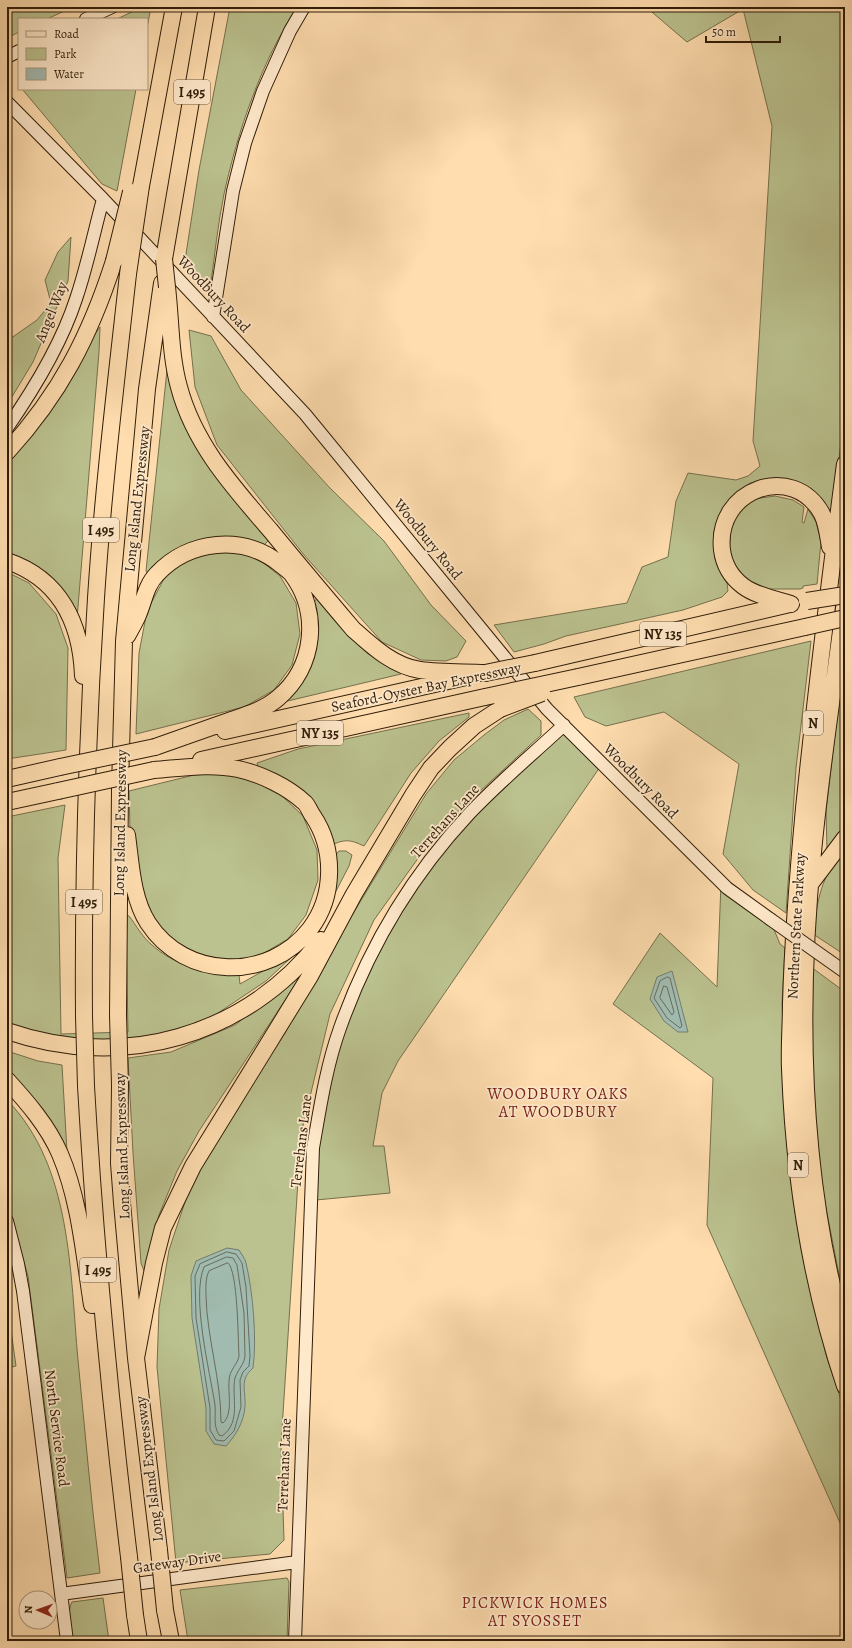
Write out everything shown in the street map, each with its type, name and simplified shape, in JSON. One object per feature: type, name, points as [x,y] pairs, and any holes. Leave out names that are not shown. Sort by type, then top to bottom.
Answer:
[{"type":"highway","name":"Long Island Expressway","points":[[171,1641],[158,1550],[136,1358],[119,1163],[120,1085],[118,1015],[120,788],[124,641],[147,389],[170,216],[207,7]]},
{"type":"highway","name":"Long Island Expressway","points":[[139,1641],[116,1453],[97,1250],[86,1086],[84,1016],[84,871],[96,597],[114,401],[137,184],[144,166],[174,11]]},
{"type":"highway","points":[[7,452],[27,430],[52,398],[100,304],[137,184]]},
{"type":"highway","points":[[164,259],[170,323],[179,388],[192,423],[211,457],[230,484],[353,628],[373,647],[395,661],[419,670],[485,673]]},
{"type":"highway","name":"Northern State Parkway","points":[[845,464],[834,565],[811,739],[797,882],[793,940],[790,1068],[796,1152],[807,1228],[818,1286],[845,1386]]},
{"type":"highway","points":[[791,604],[743,587],[733,578],[727,568],[723,559],[722,531],[725,519],[730,510],[742,498],[756,490],[773,486],[795,490],[808,497],[823,515],[834,565]]},
{"type":"highway","points":[[124,641],[139,614],[149,586],[155,575],[176,557],[203,546],[246,546],[270,556],[291,572],[305,594],[311,622],[309,648],[298,676],[278,698],[256,711],[155,747]]},
{"type":"highway","points":[[7,561],[22,566],[44,580],[62,601],[74,627],[82,657],[87,787]]},
{"type":"highway","name":"Seaford-Oyster Bay Expressway","points":[[7,779],[535,663],[791,604],[845,595]]},
{"type":"highway","name":"Northern State Parkway","points":[[845,601],[819,796],[810,884],[804,1028],[808,1125],[815,1187],[824,1242],[845,1336]]},
{"type":"highway","name":"NY 135","points":[[581,680],[694,652],[845,618]]},
{"type":"highway","points":[[839,650],[845,684]]},
{"type":"highway","points":[[136,1358],[145,1318],[154,1264],[163,1228],[192,1166],[310,976],[354,894],[413,795],[431,768],[474,726],[500,709],[581,680]]},
{"type":"highway","name":"Seaford-Oyster Bay Expressway","points":[[7,802],[485,696],[581,680]]},
{"type":"highway","points":[[120,788],[137,898],[148,923],[166,944],[188,958],[215,967],[244,968],[268,961],[291,948],[310,928],[323,906],[329,880],[329,854],[319,825],[305,803],[272,781],[238,769],[218,766],[154,770]]},
{"type":"highway","points":[[7,772],[60,767]]},
{"type":"highway","points":[[810,884],[845,838]]},
{"type":"highway","points":[[7,1031],[60,1045],[99,1049],[132,1047],[167,1040],[203,1029],[265,996],[288,977],[310,955],[354,894]]},
{"type":"highway","points":[[7,1080],[25,1099],[43,1124],[59,1153],[72,1188],[116,1453]]},
{"type":"main road","points":[[88,18],[112,7]]},
{"type":"main road","points":[[213,317],[233,191],[245,143],[263,91],[290,31],[304,7]]},
{"type":"main road","points":[[7,57],[18,52]]},
{"type":"main road","name":"Woodbury Road","points":[[7,102],[103,199],[310,419],[548,709],[727,888],[845,972]]},
{"type":"main road","name":"Angel Way","points":[[7,428],[45,368],[68,320],[76,300],[103,199]]},
{"type":"main road","name":"Terrehans Lane","points":[[295,1641],[313,1148],[322,1092],[340,1029],[370,956],[392,915],[428,863],[470,813],[564,725]]},
{"type":"main road","name":"North Service Road","points":[[7,1221],[23,1291],[67,1641]]},
{"type":"main road","name":"Gateway Drive","points":[[61,1594],[297,1562]]},
{"type":"green space","points":[[7,7],[73,7],[49,18],[18,18],[18,32],[7,38]]},
{"type":"green space","points":[[142,7],[151,7],[148,23],[148,18],[119,18]]},
{"type":"green space","points":[[230,7],[297,7],[272,51],[244,121],[224,194],[211,282],[210,286],[205,285],[205,288],[184,267],[199,170]]},
{"type":"green space","points":[[646,7],[845,7],[845,407],[834,502],[830,521],[795,482],[766,480],[750,483],[726,503],[714,531],[715,558],[727,583],[728,591],[722,597],[683,610],[566,636],[514,652],[494,625],[627,603],[642,567],[668,557],[676,501],[688,473],[736,480],[748,476],[760,466],[753,441],[772,126],[743,9],[687,42]]},
{"type":"green space","points":[[23,90],[136,90],[117,191],[102,184]]},
{"type":"green space","points":[[71,237],[68,281],[33,362],[7,405],[7,341],[37,320],[51,303],[45,280],[58,252]]},
{"type":"green space","points":[[100,327],[77,619],[7,557],[9,528],[7,519],[7,458]]},
{"type":"green space","points":[[189,330],[211,336],[241,390],[329,487],[384,541],[431,605],[466,641],[457,657],[446,661],[421,660],[382,642],[304,555],[217,445],[195,387]]},
{"type":"green space","points":[[167,370],[170,370],[181,412],[270,539],[262,547],[238,539],[221,538],[198,541],[177,550],[148,574],[146,571]]},
{"type":"green space","points":[[775,496],[793,500],[804,507],[802,522],[804,523],[808,509],[816,522],[821,542],[817,584],[803,586],[803,588],[800,589],[770,589],[750,583],[737,568],[729,553],[731,527],[741,509],[754,499]]},
{"type":"green space","points":[[227,550],[257,558],[280,576],[296,603],[300,634],[292,665],[274,690],[244,707],[136,734],[139,653],[147,611],[166,575],[193,556]]},
{"type":"green space","points":[[7,572],[29,583],[56,614],[68,648],[66,750],[7,759]]},
{"type":"green space","points":[[318,597],[347,634],[368,654],[401,670],[401,674],[275,704],[301,676],[311,606]]},
{"type":"green space","points":[[811,641],[796,768],[786,913],[753,890],[723,854],[739,764],[664,712],[606,726],[585,717],[574,697]]},
{"type":"green space","points":[[841,682],[845,709],[845,830],[827,850],[826,811]]},
{"type":"green space","points":[[528,709],[541,721],[541,735],[439,829],[374,920],[330,1014],[301,1134],[281,1445],[284,1540],[270,1554],[176,1563],[157,1367],[159,1309],[169,1250],[191,1184],[214,1142],[285,1033],[302,997],[426,794],[454,760],[484,735],[504,720]]},
{"type":"green space","points":[[469,713],[469,717],[439,741],[411,773],[364,846],[347,841],[329,846],[324,826],[258,767],[257,763],[298,749]]},
{"type":"green space","points":[[564,725],[602,764],[398,1061],[382,1093],[373,1146],[384,1146],[390,1193],[316,1200],[317,1150],[326,1093],[343,1032],[355,997],[394,917],[436,860],[521,766]]},
{"type":"green space","points":[[226,773],[243,777],[278,792],[303,816],[317,850],[318,880],[306,915],[288,939],[259,956],[230,961],[195,956],[172,942],[152,922],[139,895],[130,829],[129,791],[194,775]]},
{"type":"green space","points":[[65,805],[58,858],[61,1034],[128,1032],[126,915],[129,916],[149,942],[161,952],[191,967],[213,972],[236,973],[239,975],[240,984],[286,958],[306,938],[295,954],[266,981],[215,1015],[182,1029],[137,1039],[69,1042],[7,1027],[7,817]]},
{"type":"green space","points":[[845,849],[845,955],[813,934],[819,899],[825,879],[830,869]]},
{"type":"green space","points":[[339,851],[346,851],[352,855],[349,866],[335,893],[329,889],[334,857]]},
{"type":"green space","points":[[721,883],[770,920],[780,944],[785,948],[782,1003],[786,1115],[795,1212],[826,1355],[845,1412],[845,1534],[707,1225],[713,1078],[613,1004],[660,933],[717,987]]},
{"type":"green space","points":[[811,967],[845,992],[845,1305],[821,1183],[810,1062]]},
{"type":"green space","points":[[296,978],[299,979],[199,1131],[177,1171],[159,1215],[148,1266],[144,1271],[141,1263],[128,1058],[171,1052],[235,1025]]},
{"type":"green space","points":[[7,1051],[38,1061],[62,1065],[68,1169],[7,1073]]},
{"type":"green space","points":[[7,1100],[28,1127],[44,1156],[56,1189],[64,1222],[73,1292],[88,1466],[100,1573],[67,1578],[28,1276],[7,1203]]},
{"type":"green space","points":[[7,1302],[16,1366],[7,1368]]},
{"type":"green space","points":[[287,1578],[289,1582],[287,1641],[188,1641],[180,1590]]},
{"type":"green space","points":[[103,1598],[109,1641],[73,1641],[69,1616],[72,1602]]},
{"type":"water","points":[[672,971],[688,1032],[678,1032],[664,1021],[650,999],[657,977]]},
{"type":"water","points":[[227,1248],[239,1250],[245,1261],[252,1301],[255,1343],[253,1368],[246,1377],[244,1386],[245,1406],[243,1417],[236,1433],[226,1446],[214,1444],[206,1431],[206,1408],[192,1318],[191,1276],[196,1261]]},
{"type":"district","name":"WOODBURY OAKS AT WOODBURY","points":[[558,1102]]},
{"type":"district","name":"PICKWICK HOMES AT SYOSSET","points":[[535,1611]]}]
